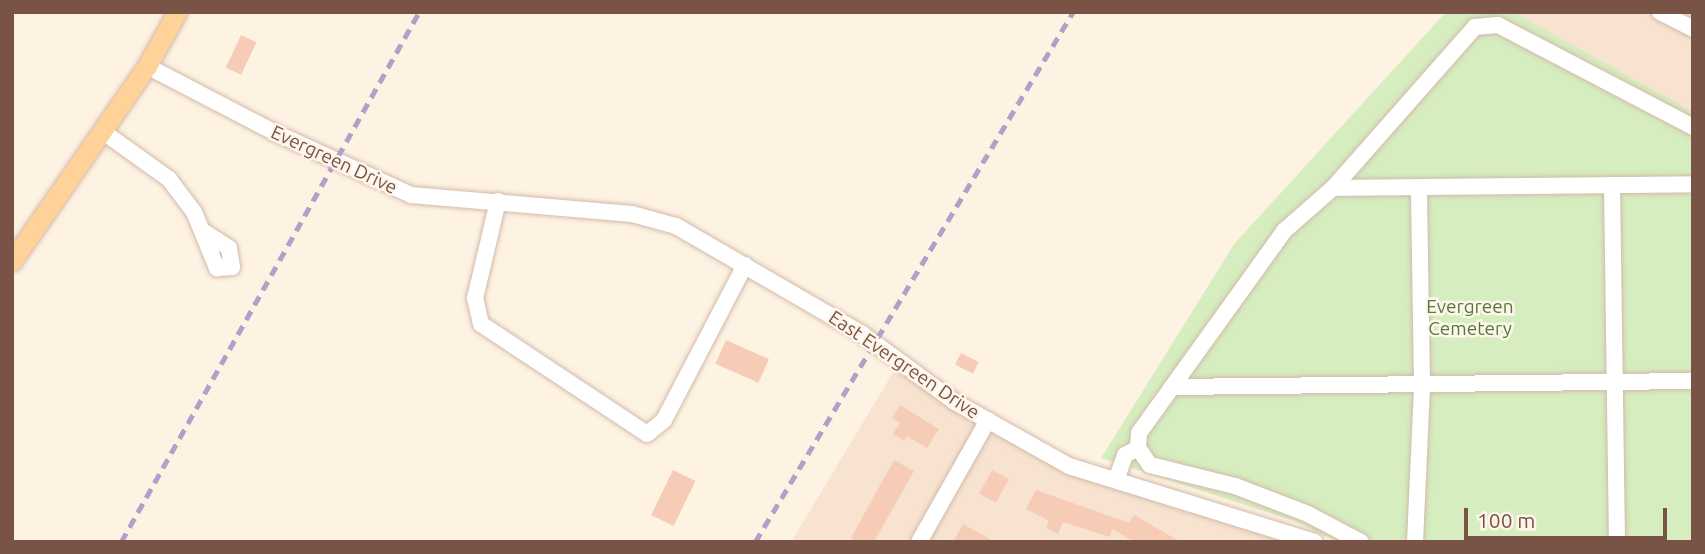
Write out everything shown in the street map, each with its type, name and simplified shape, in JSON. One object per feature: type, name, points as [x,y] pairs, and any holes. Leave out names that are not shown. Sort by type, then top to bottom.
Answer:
[{"type":"main road","points":[[12,261],[147,66],[177,12]]},
{"type":"street","points":[[1660,12],[1693,29]]},
{"type":"street","points":[[1361,542],[1308,514],[1235,486],[1150,465],[1138,448],[1139,433],[1284,231],[1333,188],[1466,33],[1486,24],[1499,25],[1693,127]]},
{"type":"street","name":"Evergreen Drive","points":[[147,66],[389,188],[440,200],[498,201],[578,211]]},
{"type":"street","points":[[102,131],[169,179],[203,231]]},
{"type":"street","points":[[1333,188],[1693,184]]},
{"type":"street","points":[[1612,185],[1617,542]]},
{"type":"street","points":[[1415,542],[1422,385],[1419,187]]},
{"type":"street","points":[[498,201],[475,298],[481,324],[647,434],[664,420],[745,265]]},
{"type":"street","name":"East Evergreen Drive","points":[[578,211],[654,219],[745,265],[862,334],[955,402],[1069,466],[1314,542]]},
{"type":"street","points":[[1171,387],[1615,384],[1693,381]]},
{"type":"street","points":[[919,542],[988,420]]},
{"type":"street","points":[[1116,480],[1125,455],[1138,448]]},
{"type":"shaded area","points":[[1512,12],[1693,12],[1693,115]]},
{"type":"shaded area","points":[[900,361],[1069,466],[1315,542],[791,542]]},
{"type":"green space","name":"Evergreen Cemetery","points":[[1446,12],[1513,12],[1693,112],[1693,542],[1338,542],[1294,521],[1101,458],[1235,243]]},
{"type":"building","points":[[241,35],[256,42],[241,75],[226,68]]},
{"type":"building","points":[[726,340],[769,359],[758,383],[715,364]]},
{"type":"building","points":[[961,353],[979,362],[973,374],[955,365]]},
{"type":"building","points":[[900,405],[939,429],[927,448],[907,436],[904,441],[893,434],[900,423],[892,418]]},
{"type":"building","points":[[894,460],[914,471],[874,542],[857,542],[851,538]]},
{"type":"building","points":[[673,470],[695,481],[674,526],[651,515]]},
{"type":"building","points":[[992,470],[1009,479],[996,503],[979,494]]},
{"type":"building","points":[[1036,490],[1129,523],[1134,515],[1181,542],[1135,542],[1112,529],[1110,537],[1063,522],[1058,534],[1046,528],[1049,521],[1026,509]]},
{"type":"building","points":[[963,524],[995,542],[953,542]]},
{"type":"railway","points":[[121,542],[419,12]]},
{"type":"railway","points":[[755,542],[1073,12]]}]
